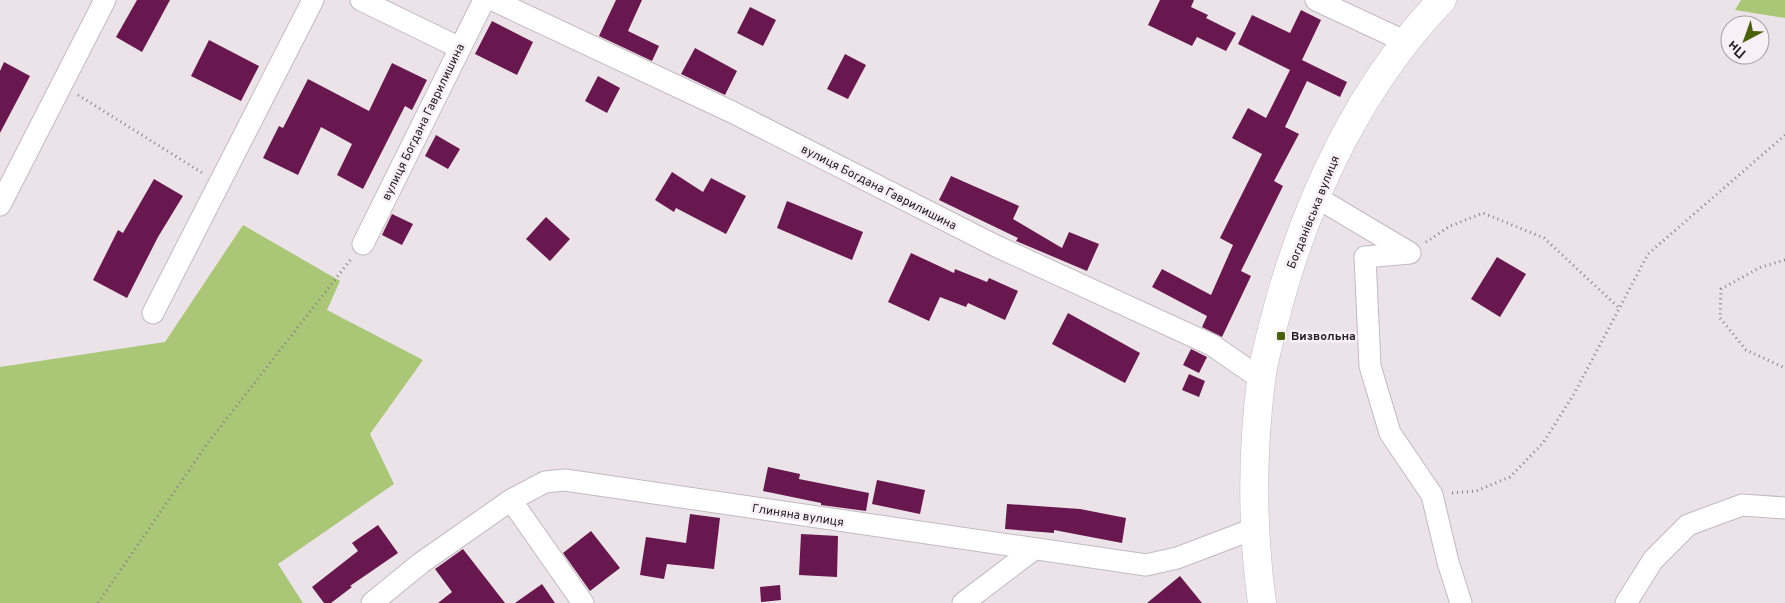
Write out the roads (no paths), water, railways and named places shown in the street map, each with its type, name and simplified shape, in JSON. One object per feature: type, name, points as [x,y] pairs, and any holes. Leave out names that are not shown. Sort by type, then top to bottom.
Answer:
[{"type":"main road","name":"Богданівська вулиця","points":[[1262,603],[1256,528],[1255,441],[1261,379],[1287,273],[1316,197],[1356,117],[1404,41],[1442,0]]},
{"type":"street","points":[[0,205],[105,0]]},
{"type":"street","points":[[153,313],[313,0]]},
{"type":"street","points":[[361,0],[460,48]]},
{"type":"street","name":"вулиця Богдана Гаврилишина","points":[[362,244],[484,0]]},
{"type":"street","name":"вулиця Богдана Гаврилишина","points":[[493,0],[734,113],[996,246],[1212,345],[1261,379]]},
{"type":"street","points":[[1316,0],[1404,41]]},
{"type":"street","points":[[1316,197],[1410,253],[1365,257],[1370,366],[1390,433],[1432,495],[1448,562],[1461,603]]},
{"type":"street","name":"Глиняна вулиця","points":[[372,603],[421,562],[511,500],[545,482],[566,480],[1033,550],[1146,565],[1177,558],[1256,528]]},
{"type":"street","points":[[511,500],[583,603]]},
{"type":"street","points":[[1626,603],[1652,560],[1688,525],[1742,505],[1785,508]]},
{"type":"street","points":[[963,603],[1033,550]]},
{"type":"place","name":"Визвольна","points":[[1281,336]]}]
